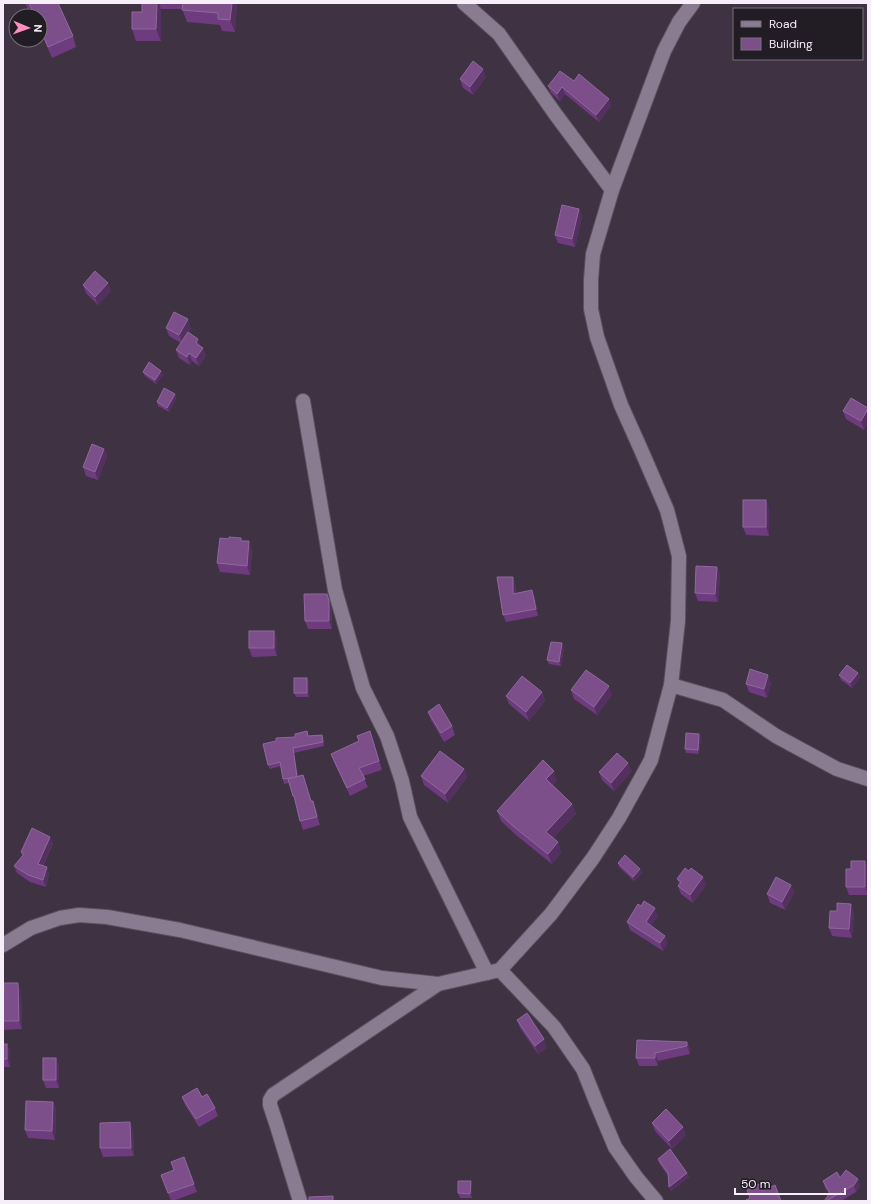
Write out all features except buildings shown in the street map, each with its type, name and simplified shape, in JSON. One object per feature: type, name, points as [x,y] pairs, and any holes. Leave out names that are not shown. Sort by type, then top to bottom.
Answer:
[{"type":"street","points":[[464,3],[499,34],[612,190]]},
{"type":"street","points":[[3,945],[31,928],[60,918],[79,916],[107,917],[180,930],[382,978],[438,984],[493,971],[551,914],[593,858],[619,818],[651,760],[670,685],[678,621],[679,556],[667,510],[621,405],[597,337],[591,309],[593,254],[612,190],[664,51],[679,22],[693,3]]},
{"type":"street","points":[[303,401],[335,590],[364,688],[387,736],[402,781],[410,817],[493,971],[554,1027],[583,1069],[596,1104],[615,1147],[636,1177],[656,1201]]},
{"type":"street","points":[[670,685],[723,700],[776,736],[837,769],[868,778]]},
{"type":"street","points":[[300,1201],[270,1105],[270,1100],[273,1095],[438,984]]}]
